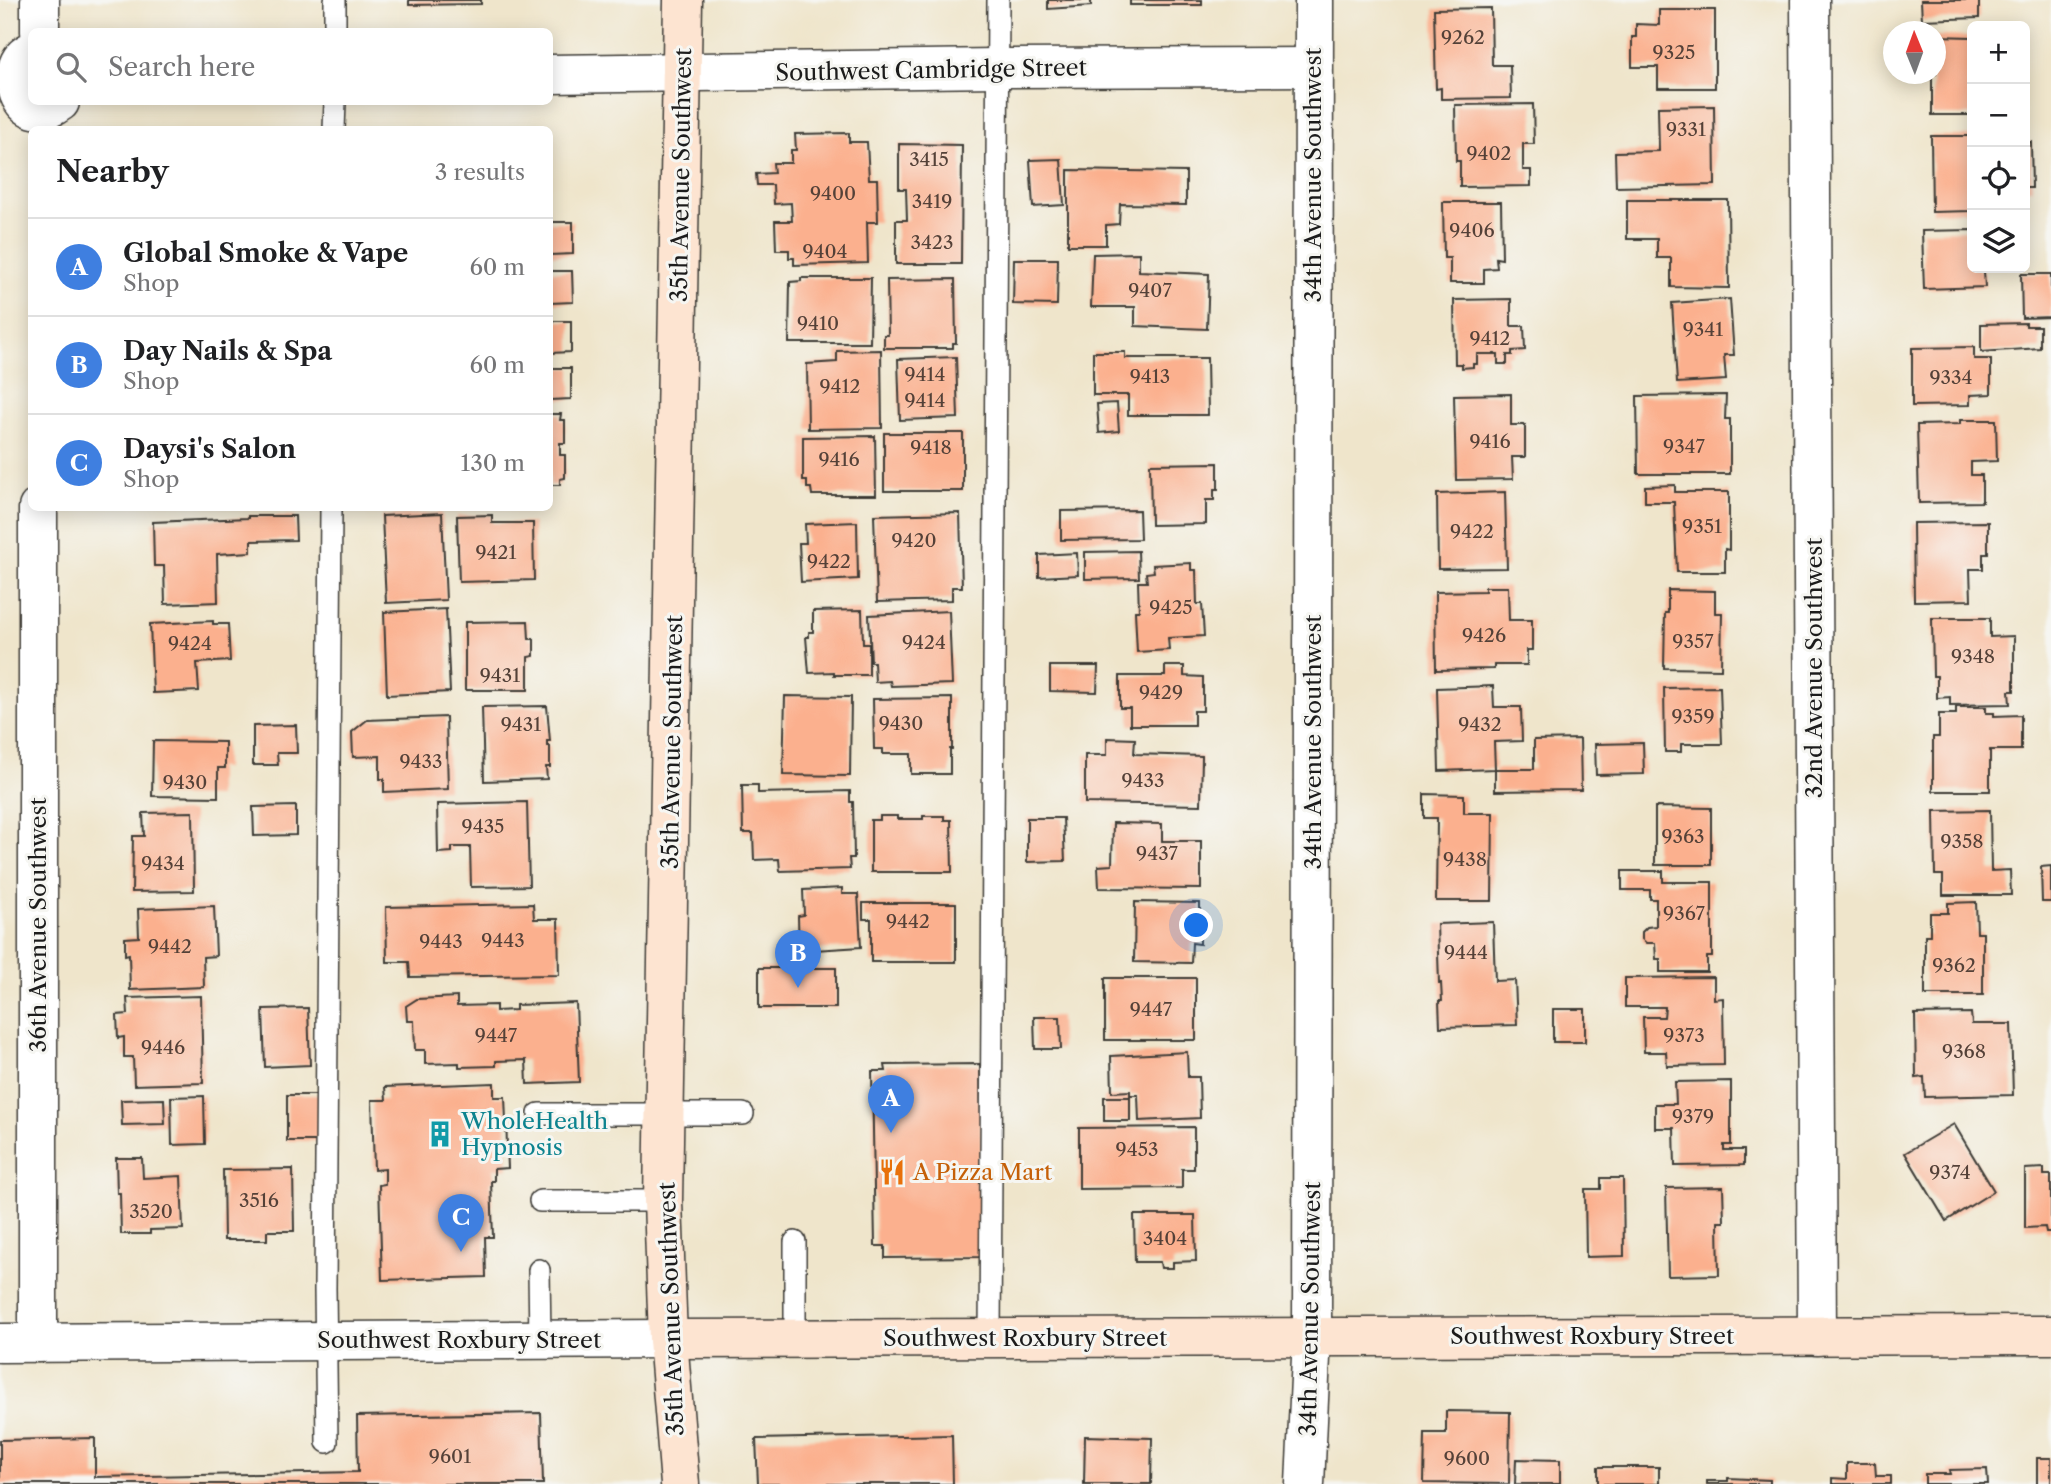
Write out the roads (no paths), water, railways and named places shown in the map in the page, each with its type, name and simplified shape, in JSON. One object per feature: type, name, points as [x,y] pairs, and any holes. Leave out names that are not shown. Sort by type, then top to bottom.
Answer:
[{"type":"main road","name":"35th Avenue Southwest","points":[[680,1484],[668,1339],[663,1201],[683,0]]},
{"type":"main road","name":"Southwest Roxbury Street","points":[[668,1339],[2051,1335]]},
{"type":"street","points":[[40,0],[40,28]]},
{"type":"street","name":"34th Avenue Southwest","points":[[1305,1484],[1312,1336],[1314,0]]},
{"type":"street","name":"32nd Avenue Southwest","points":[[1810,0],[1817,1336]]},
{"type":"street","points":[[28,53],[18,57],[4,81],[17,101],[25,107],[46,113]]},
{"type":"street","name":"Southwest Cambridge Street","points":[[553,74],[1313,67]]},
{"type":"street","name":"36th Avenue Southwest","points":[[38,511],[38,1343]]},
{"type":"street","name":"Southwest Roxbury Street","points":[[0,1343],[668,1339]]},
{"type":"lane","points":[[335,0],[335,28]]},
{"type":"lane","points":[[990,1338],[998,0]]},
{"type":"lane","points":[[334,126],[335,105]]},
{"type":"lane","points":[[327,1442],[325,1340],[331,511]]},
{"type":"lane","points":[[540,1114],[743,1114]]},
{"type":"lane","points":[[540,1201],[663,1201]]},
{"type":"lane","points":[[795,1242],[795,1339]]},
{"type":"lane","points":[[539,1270],[540,1340]]},
{"type":"place","name":"Day Nails & Spa","points":[[798,988]]},
{"type":"place","name":"Global Smoke & Vape","points":[[891,1133]]},
{"type":"place","name":"WholeHealth Hypnosis","points":[[440,1134]]},
{"type":"place","name":"A Pizza Mart","points":[[892,1172]]},
{"type":"place","name":"Daysi's Salon","points":[[461,1252]]}]
